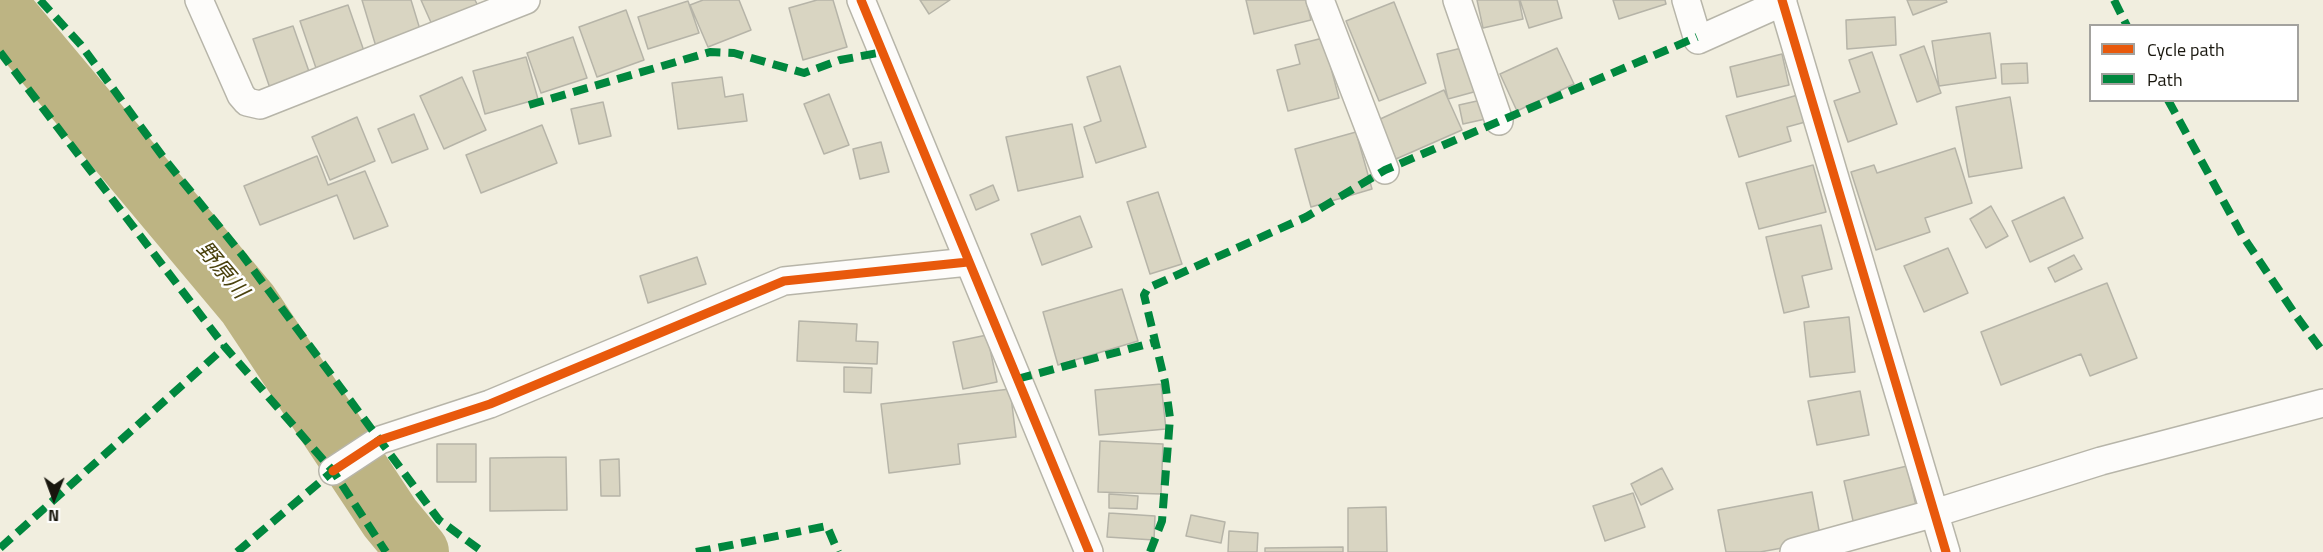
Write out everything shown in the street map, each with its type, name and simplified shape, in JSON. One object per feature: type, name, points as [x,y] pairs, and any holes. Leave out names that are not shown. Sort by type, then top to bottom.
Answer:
[{"type":"street","points":[[199,0],[241,95],[247,102],[260,105],[526,0]]},
{"type":"street","points":[[861,0],[1089,552]]},
{"type":"street","points":[[1320,0],[1384,170]]},
{"type":"street","points":[[1457,0],[1499,121]]},
{"type":"street","points":[[1686,0],[1698,40],[1782,1],[1946,552]]},
{"type":"street","points":[[333,471],[380,440],[490,404],[784,281],[968,262]]},
{"type":"street","points":[[1794,552],[1935,513],[2101,461],[2323,404]]},
{"type":"building","points":[[362,0],[411,0],[422,36],[377,50]]},
{"type":"building","points":[[421,0],[475,0],[479,8],[433,27]]},
{"type":"building","points":[[703,0],[739,0],[751,30],[708,47],[690,5]]},
{"type":"building","points":[[817,0],[833,0],[847,47],[803,60],[789,8]]},
{"type":"building","points":[[920,0],[950,0],[929,14]]},
{"type":"building","points":[[1246,0],[1306,0],[1311,20],[1254,34]]},
{"type":"building","points":[[1477,0],[1519,0],[1523,19],[1483,28]]},
{"type":"building","points":[[1520,0],[1557,0],[1562,18],[1529,28]]},
{"type":"building","points":[[1613,0],[1665,0],[1666,4],[1619,19]]},
{"type":"building","points":[[1907,0],[1946,0],[1947,2],[1913,15]]},
{"type":"building","points":[[688,1],[699,33],[648,49],[638,17]]},
{"type":"building","points":[[1394,2],[1426,83],[1379,101],[1346,21]]},
{"type":"building","points":[[348,5],[365,54],[317,71],[300,21]]},
{"type":"building","points":[[626,10],[644,60],[597,77],[579,27]]},
{"type":"building","points":[[1895,17],[1896,45],[1847,49],[1846,20]]},
{"type":"building","points":[[293,26],[312,80],[272,94],[253,39]]},
{"type":"building","points":[[1990,33],[1996,78],[1939,86],[1932,41]]},
{"type":"building","points":[[573,37],[587,78],[541,93],[527,53]]},
{"type":"building","points":[[1323,38],[1339,98],[1288,111],[1277,70],[1300,64],[1295,45]]},
{"type":"building","points":[[1470,46],[1481,90],[1448,99],[1437,54]]},
{"type":"building","points":[[1924,46],[1941,93],[1917,102],[1900,55]]},
{"type":"building","points":[[1557,48],[1574,84],[1517,111],[1500,74]]},
{"type":"building","points":[[1872,52],[1897,124],[1848,142],[1834,101],[1860,92],[1849,60]]},
{"type":"building","points":[[1782,54],[1789,85],[1737,97],[1730,67]]},
{"type":"building","points":[[526,57],[538,99],[485,114],[473,71]]},
{"type":"building","points":[[2027,63],[2028,83],[2002,84],[2001,64]]},
{"type":"building","points":[[1120,66],[1146,147],[1096,163],[1084,127],[1101,121],[1087,77]]},
{"type":"building","points":[[462,77],[486,130],[444,149],[420,96]]},
{"type":"building","points":[[722,77],[725,97],[743,94],[747,121],[678,129],[672,83]]},
{"type":"building","points":[[1444,90],[1462,130],[1396,159],[1378,120]]},
{"type":"building","points":[[829,94],[849,145],[824,154],[804,104]]},
{"type":"building","points":[[1801,94],[1809,121],[1787,127],[1791,141],[1739,157],[1726,116]]},
{"type":"building","points":[[2010,97],[2022,168],[1969,177],[1956,107]]},
{"type":"building","points":[[1486,99],[1490,118],[1463,124],[1459,105]]},
{"type":"building","points":[[603,102],[611,136],[579,144],[571,109]]},
{"type":"building","points":[[414,114],[428,149],[392,163],[378,129]]},
{"type":"building","points":[[357,117],[375,161],[330,180],[312,137]]},
{"type":"building","points":[[1072,124],[1083,177],[1018,191],[1006,137]]},
{"type":"building","points":[[542,125],[557,163],[481,193],[466,155]]},
{"type":"building","points":[[1356,132],[1372,189],[1311,207],[1295,149]]},
{"type":"building","points":[[881,142],[889,172],[860,179],[853,149]]},
{"type":"building","points":[[1955,148],[1972,203],[1925,218],[1930,232],[1876,250],[1851,172],[1874,165],[1877,173]]},
{"type":"building","points":[[317,156],[328,185],[365,171],[388,226],[354,239],[337,195],[260,225],[244,186]]},
{"type":"building","points":[[1813,165],[1826,212],[1759,229],[1746,183]]},
{"type":"building","points":[[993,185],[999,200],[976,210],[970,195]]},
{"type":"building","points":[[1158,192],[1182,264],[1150,274],[1127,202]]},
{"type":"building","points":[[2064,197],[2083,238],[2030,262],[2012,221]]},
{"type":"building","points":[[1991,206],[2008,236],[1986,248],[1970,219]]},
{"type":"building","points":[[1080,216],[1092,247],[1042,265],[1031,234]]},
{"type":"building","points":[[1821,225],[1832,269],[1802,276],[1809,307],[1784,313],[1766,237]]},
{"type":"building","points":[[1948,248],[1968,293],[1924,312],[1904,266]]},
{"type":"building","points":[[2074,255],[2082,269],[2055,282],[2048,268]]},
{"type":"building","points":[[697,257],[706,284],[648,303],[640,276]]},
{"type":"building","points":[[2107,283],[2137,358],[2090,376],[2081,354],[2001,385],[1981,332]]},
{"type":"building","points":[[1122,289],[1138,341],[1058,365],[1043,312]]},
{"type":"building","points":[[1849,317],[1855,372],[1810,377],[1804,322]]},
{"type":"building","points":[[799,321],[857,324],[856,341],[878,342],[877,364],[797,361]]},
{"type":"building","points":[[987,335],[997,382],[963,389],[953,342]]},
{"type":"building","points":[[844,367],[872,368],[871,393],[844,392]]},
{"type":"building","points":[[1161,384],[1166,429],[1099,435],[1095,390]]},
{"type":"building","points":[[1010,389],[1016,437],[958,444],[960,464],[889,473],[881,404]]},
{"type":"building","points":[[1860,391],[1869,435],[1817,445],[1808,401]]},
{"type":"building","points":[[1100,441],[1163,444],[1161,494],[1098,492]]},
{"type":"building","points":[[437,444],[476,444],[476,482],[437,482]]},
{"type":"building","points":[[566,457],[567,510],[490,511],[490,458]]},
{"type":"building","points":[[619,459],[620,496],[601,496],[600,460]]},
{"type":"building","points":[[1907,466],[1917,510],[1854,525],[1844,481]]},
{"type":"building","points":[[1662,468],[1673,489],[1641,505],[1631,484]]},
{"type":"building","points":[[1812,492],[1821,541],[1760,552],[1726,552],[1718,510]]},
{"type":"building","points":[[1633,493],[1645,527],[1605,541],[1593,506]]},
{"type":"building","points":[[1109,494],[1138,496],[1137,509],[1109,508]]},
{"type":"building","points":[[1386,507],[1387,552],[1348,552],[1348,508]]},
{"type":"building","points":[[1109,513],[1155,516],[1154,540],[1107,537]]},
{"type":"building","points":[[1191,515],[1225,522],[1221,543],[1186,536]]},
{"type":"building","points":[[1229,531],[1258,533],[1257,552],[1228,552]]},
{"type":"building","points":[[1343,547],[1343,552],[1265,552],[1265,548]]},
{"type":"waterway","name":"野原川","points":[[0,8],[248,304],[390,518],[418,552]]},
{"type":"marked path","points":[[40,0],[81,45],[166,161],[243,256],[439,520],[483,552]]},
{"type":"marked path","points":[[2114,0],[2126,24]]},
{"type":"marked path","points":[[1150,552],[1162,521],[1170,418],[1165,382],[1144,295],[1148,288],[1306,217],[1385,170],[1697,37]]},
{"type":"marked path","points":[[0,52],[225,347],[333,471],[386,552]]},
{"type":"marked path","points":[[529,105],[710,52],[734,53],[804,73],[840,60],[883,52]]},
{"type":"marked path","points":[[2169,102],[2242,235],[2323,352]]},
{"type":"marked path","points":[[1017,379],[1155,342]]},
{"type":"marked path","points":[[0,548],[225,347]]},
{"type":"marked path","points":[[237,552],[333,471]]},
{"type":"marked path","points":[[696,552],[827,526],[838,552]]},
{"type":"cycle path","points":[[861,0],[1089,552]]},
{"type":"cycle path","points":[[1782,0],[1946,552]]},
{"type":"cycle path","points":[[333,471],[380,440],[490,404],[784,281],[968,262]]}]
